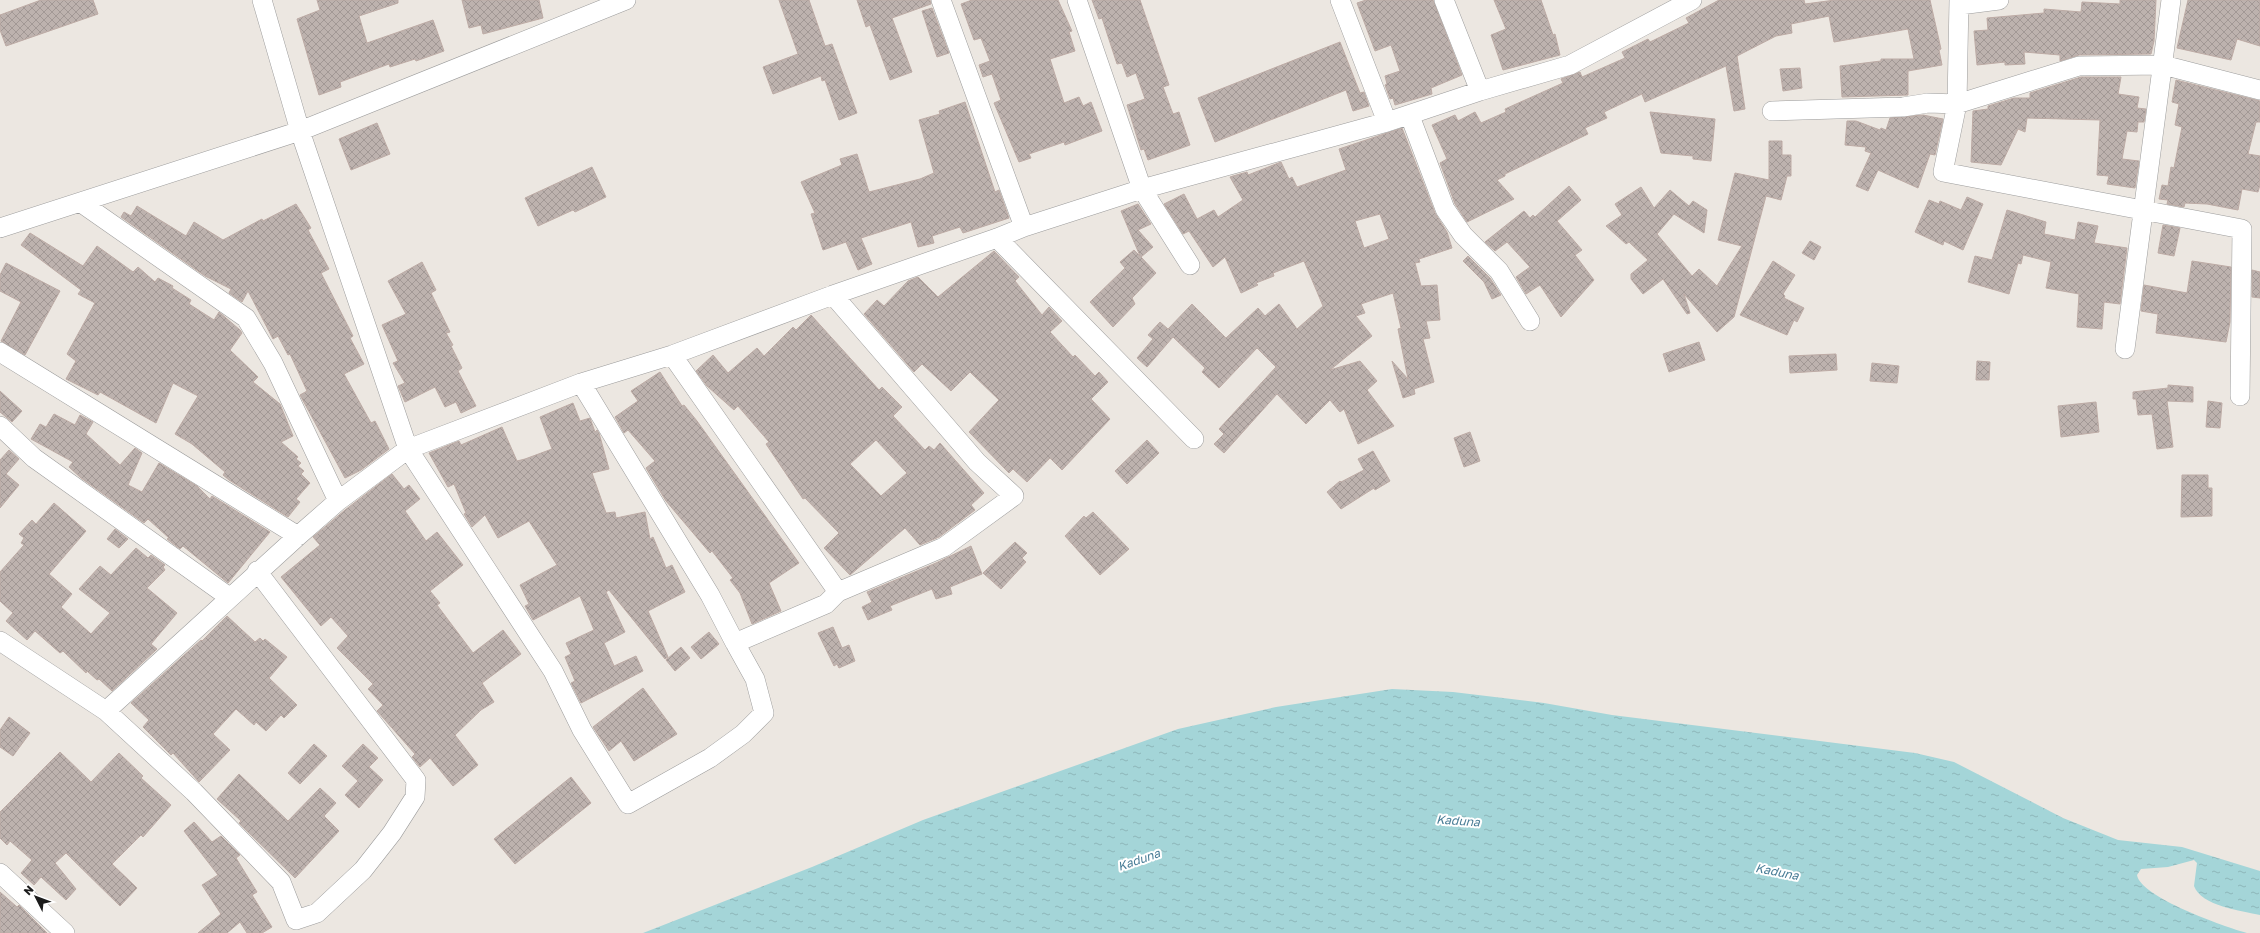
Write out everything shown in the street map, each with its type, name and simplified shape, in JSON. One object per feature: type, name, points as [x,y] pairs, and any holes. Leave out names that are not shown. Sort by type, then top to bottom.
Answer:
[{"type":"street","points":[[262,0],[300,131],[408,449],[552,671],[582,730],[628,804],[710,758],[743,734],[764,713],[755,679],[710,595],[581,383]]},
{"type":"street","points":[[0,228],[300,131],[624,0]]},
{"type":"street","points":[[942,0],[1024,227]]},
{"type":"street","points":[[1077,0],[1142,189],[1190,265]]},
{"type":"street","points":[[1340,0],[1387,122]]},
{"type":"street","points":[[1444,0],[1480,91]]},
{"type":"street","points":[[106,711],[257,571],[338,501],[408,449],[581,383],[672,355],[832,295],[997,238],[1024,227],[1142,189],[1410,116],[1480,91],[1570,65],[1692,0]]},
{"type":"street","points":[[1999,0],[1959,2],[1957,104],[1944,172],[2144,209],[2242,229],[2240,396]]},
{"type":"street","points":[[2125,349],[2171,0]]},
{"type":"street","points":[[1772,111],[1903,107],[1928,103],[1957,104],[2078,66],[2163,65],[2260,90]]},
{"type":"street","points":[[1410,116],[1445,209],[1463,235],[1499,271],[1530,321]]},
{"type":"street","points":[[80,202],[246,318],[273,363],[338,501]]},
{"type":"street","points":[[997,238],[1194,439]]},
{"type":"street","points":[[735,643],[826,604],[838,592],[944,547],[1014,496],[977,462],[832,295]]},
{"type":"street","points":[[0,352],[298,536]]},
{"type":"street","points":[[672,355],[838,592]]},
{"type":"street","points":[[0,426],[34,458],[229,597]]},
{"type":"street","points":[[0,641],[106,711],[194,792],[281,882],[296,920],[317,913],[363,870],[392,833],[415,797],[416,780],[257,571]]},
{"type":"street","points":[[0,873],[65,933]]},
{"type":"water","name":"Kaduna","points":[[1392,689],[1453,692],[1544,703],[1612,715],[1915,753],[1954,762],[2063,818],[2118,840],[2182,847],[2260,871],[2260,915],[2213,903],[2198,893],[2194,886],[2197,863],[2194,860],[2168,867],[2141,869],[2137,875],[2142,884],[2167,901],[2203,918],[2247,933],[643,933],[812,867],[923,820],[1178,729],[1276,707]]},
{"type":"building","points":[[41,0],[93,0],[98,14],[6,46],[0,30],[0,15]]},
{"type":"building","points":[[317,0],[398,0],[398,3],[359,16],[367,43],[433,20],[444,51],[416,61],[415,59],[390,67],[389,64],[340,82],[341,87],[319,95],[297,19],[320,10]]},
{"type":"building","points":[[462,0],[539,0],[543,18],[483,34],[481,25],[469,28]]},
{"type":"building","points":[[779,0],[809,0],[825,46],[832,44],[857,113],[839,120],[825,80],[822,81],[821,76],[773,94],[763,67],[798,54]]},
{"type":"building","points":[[857,0],[930,0],[931,4],[892,18],[912,72],[890,80],[870,25],[866,27]]},
{"type":"building","points":[[972,0],[1058,0],[1072,31],[1069,32],[1075,51],[1050,59],[1064,103],[1079,97],[1083,106],[1091,102],[1102,131],[1065,145],[1064,142],[1029,154],[1031,158],[1019,162],[994,103],[1001,100],[992,74],[983,77],[979,65],[990,61],[981,38],[974,40],[961,4]]},
{"type":"building","points":[[1092,0],[1140,0],[1169,85],[1163,87],[1173,114],[1179,112],[1190,145],[1148,160],[1144,149],[1141,150],[1127,105],[1145,99],[1136,73],[1127,77],[1122,63],[1117,64],[1102,18],[1099,19]]},
{"type":"building","points":[[1366,0],[1433,0],[1462,75],[1431,88],[1432,94],[1395,105],[1393,98],[1390,99],[1385,85],[1387,84],[1385,76],[1400,71],[1391,45],[1375,51],[1357,3]]},
{"type":"building","points":[[1494,0],[1541,0],[1553,35],[1555,34],[1560,55],[1503,70],[1491,35],[1506,29]]},
{"type":"building","points":[[1719,0],[1804,0],[1805,4],[1835,0],[1930,0],[1941,49],[1939,50],[1942,65],[1908,71],[1908,95],[1842,97],[1840,66],[1881,61],[1881,59],[1914,59],[1908,29],[1834,42],[1829,16],[1791,24],[1792,33],[1776,36],[1737,56],[1745,109],[1734,111],[1726,66],[1645,102],[1642,94],[1604,112],[1607,118],[1585,128],[1588,134],[1505,174],[1505,176],[1497,180],[1514,199],[1467,222],[1455,204],[1440,163],[1447,159],[1432,125],[1455,115],[1458,121],[1475,112],[1481,123],[1506,112],[1505,109],[1563,83],[1561,79],[1580,72],[1582,77],[1625,58],[1622,52],[1648,39],[1650,42],[1689,23],[1686,18]]},
{"type":"building","points":[[2120,0],[2156,0],[2154,41],[2151,54],[2079,55],[2060,61],[2060,55],[2024,52],[2025,64],[2005,65],[2005,62],[1977,65],[1974,31],[1988,30],[1987,18],[2044,13],[2044,9],[2081,12],[2082,2],[2120,4]]},
{"type":"building","points":[[2188,0],[2260,0],[2260,46],[2237,39],[2231,60],[2177,48]]},
{"type":"building","points":[[932,8],[949,53],[937,57],[922,11]]},
{"type":"building","points":[[1340,42],[1360,93],[1364,92],[1369,106],[1353,111],[1346,90],[1215,142],[1198,98]]},
{"type":"building","points":[[1800,68],[1802,88],[1783,91],[1780,69]]},
{"type":"building","points":[[2081,77],[2121,77],[2118,94],[2139,97],[2137,108],[2146,109],[2144,122],[2138,122],[2137,132],[2127,131],[2122,159],[2139,161],[2135,188],[2107,184],[2109,176],[2097,175],[2100,120],[2027,118],[2025,132],[2018,129],[2001,165],[1971,162],[1973,111],[1988,109],[1988,106],[2014,98],[2030,98],[2030,93]]},
{"type":"building","points":[[2176,80],[2260,101],[2260,122],[2256,122],[2248,154],[2260,156],[2260,185],[2258,192],[2242,189],[2238,210],[2207,204],[2185,203],[2184,207],[2167,204],[2168,200],[2159,199],[2162,185],[2168,186],[2171,167],[2174,168],[2182,127],[2175,125],[2179,104],[2172,102]]},
{"type":"building","points":[[965,102],[995,192],[999,190],[1009,218],[963,233],[960,227],[932,236],[934,243],[918,247],[911,222],[861,238],[872,264],[858,270],[846,242],[823,250],[811,214],[815,213],[801,182],[842,165],[840,159],[857,154],[869,192],[920,179],[934,173],[919,120],[940,114],[939,111]]},
{"type":"building","points":[[1650,112],[1715,119],[1711,161],[1693,159],[1693,156],[1661,153]]},
{"type":"building","points":[[1923,115],[1943,119],[1935,155],[1930,154],[1918,188],[1878,170],[1868,191],[1856,186],[1871,153],[1865,151],[1866,147],[1845,145],[1847,121],[1856,121],[1880,130],[1881,128],[1886,130],[1890,118]]},
{"type":"building","points":[[377,123],[390,154],[351,170],[339,139]]},
{"type":"building","points":[[1402,128],[1435,213],[1447,232],[1452,248],[1419,259],[1420,262],[1415,263],[1421,286],[1437,285],[1440,320],[1426,321],[1430,338],[1423,339],[1434,382],[1414,389],[1415,394],[1403,398],[1392,361],[1408,379],[1398,329],[1401,328],[1393,293],[1361,304],[1365,313],[1356,316],[1372,336],[1330,370],[1360,361],[1377,381],[1367,390],[1394,426],[1358,444],[1344,409],[1340,412],[1330,400],[1306,424],[1277,394],[1224,453],[1214,444],[1224,434],[1219,429],[1276,367],[1257,348],[1219,388],[1202,372],[1205,368],[1173,337],[1147,367],[1137,358],[1153,339],[1148,335],[1160,322],[1168,329],[1192,304],[1226,338],[1258,308],[1265,316],[1279,304],[1297,329],[1323,306],[1304,261],[1273,273],[1274,276],[1256,283],[1258,285],[1241,293],[1225,257],[1213,267],[1189,231],[1183,234],[1164,204],[1184,194],[1197,219],[1214,210],[1218,217],[1243,200],[1230,177],[1247,172],[1248,175],[1281,162],[1289,179],[1292,177],[1297,187],[1346,170],[1339,149]],"holes":[[[1380,214],[1389,239],[1364,248],[1355,221]]]},
{"type":"building","points":[[1769,141],[1782,141],[1782,155],[1791,155],[1791,176],[1787,176],[1781,200],[1766,196],[1734,317],[1717,332],[1684,294],[1690,313],[1687,314],[1663,279],[1643,294],[1631,279],[1631,274],[1648,260],[1629,242],[1626,244],[1606,226],[1622,215],[1615,204],[1641,187],[1654,208],[1670,190],[1689,206],[1693,201],[1707,210],[1704,233],[1674,214],[1657,234],[1692,276],[1699,269],[1717,286],[1742,246],[1718,240],[1735,173],[1769,180]]},
{"type":"building","points":[[592,167],[606,197],[575,212],[573,210],[538,226],[525,198]]},
{"type":"building","points":[[1569,186],[1581,200],[1557,221],[1582,250],[1575,255],[1594,280],[1561,317],[1540,285],[1526,294],[1516,277],[1530,267],[1507,242],[1495,251],[1485,242],[1524,211],[1530,218],[1533,215],[1535,217]]},
{"type":"building","points":[[1967,197],[1983,204],[1963,250],[1944,241],[1943,245],[1915,232],[1929,200],[1939,204],[1940,201],[1961,210]]},
{"type":"building","points":[[296,204],[311,228],[308,230],[329,269],[321,273],[353,336],[350,338],[364,364],[344,374],[371,423],[375,421],[389,449],[361,470],[345,478],[300,395],[307,391],[290,354],[288,355],[278,336],[273,339],[248,291],[242,302],[229,293],[231,289],[205,276],[121,217],[124,212],[131,216],[137,206],[186,236],[194,222],[223,240],[262,219],[263,221]]},
{"type":"building","points":[[1138,204],[1151,224],[1138,230],[1153,247],[1141,257],[1156,273],[1132,298],[1135,304],[1113,327],[1090,302],[1125,268],[1120,262],[1134,250],[1140,256],[1121,211]]},
{"type":"building","points":[[2007,210],[2046,222],[2044,234],[2075,240],[2078,222],[2098,226],[2094,243],[2127,248],[2120,304],[2104,302],[2102,329],[2077,327],[2079,294],[2046,288],[2051,262],[2023,255],[2021,264],[2018,263],[2009,294],[1968,282],[1975,256],[1992,260]]},
{"type":"building","points":[[2163,225],[2180,228],[2174,256],[2158,253]]},
{"type":"building","points":[[30,233],[83,266],[97,246],[133,272],[138,267],[155,282],[158,278],[173,286],[172,288],[191,300],[189,304],[214,320],[219,312],[240,330],[242,333],[230,350],[258,377],[253,382],[280,404],[293,436],[281,442],[298,457],[296,459],[301,463],[298,466],[304,471],[301,474],[310,483],[296,499],[300,502],[288,517],[229,480],[223,475],[225,472],[192,444],[175,434],[198,396],[173,383],[156,423],[100,392],[98,395],[66,379],[76,361],[67,354],[95,303],[78,294],[81,290],[21,245]]},
{"type":"building","points":[[1810,241],[1821,247],[1814,260],[1802,253]]},
{"type":"building","points":[[994,251],[1019,277],[1015,281],[1042,315],[1049,307],[1062,321],[1050,332],[1073,357],[1075,355],[1095,376],[1099,372],[1108,382],[1091,399],[1110,419],[1062,470],[1050,458],[1027,482],[1013,469],[1009,473],[969,432],[999,400],[970,372],[951,391],[922,364],[914,372],[864,314],[877,300],[884,306],[908,281],[918,277],[938,297]]},
{"type":"building","points":[[1468,256],[1490,278],[1501,295],[1492,299],[1484,282],[1463,261]]},
{"type":"building","points":[[1773,261],[1795,275],[1783,294],[1785,296],[1784,298],[1804,308],[1797,322],[1794,320],[1787,335],[1740,315]]},
{"type":"building","points":[[2192,261],[2231,267],[2230,322],[2226,342],[2156,333],[2158,314],[2141,311],[2144,285],[2187,293]]},
{"type":"building","points":[[422,262],[436,290],[431,293],[450,332],[446,333],[453,345],[451,346],[462,368],[458,371],[476,406],[461,413],[456,402],[445,407],[435,387],[405,402],[398,386],[405,383],[393,363],[398,361],[382,325],[406,314],[388,281]]},
{"type":"building","points":[[6,263],[60,291],[25,355],[1,341],[21,302],[0,291],[0,275]]},
{"type":"building","points":[[2252,270],[2260,272],[2260,298],[2252,297]]},
{"type":"building","points":[[811,315],[879,390],[882,387],[902,407],[893,416],[925,450],[929,446],[934,450],[940,443],[984,493],[971,505],[975,510],[939,537],[920,545],[905,528],[850,575],[824,548],[839,533],[805,498],[803,499],[766,444],[769,442],[738,406],[734,410],[707,386],[696,371],[713,355],[728,373],[757,348],[764,356],[793,327],[796,330]],"holes":[[[876,440],[907,473],[881,496],[850,464]]]},
{"type":"building","points":[[1699,342],[1705,360],[1669,372],[1663,354]]},
{"type":"building","points":[[1836,354],[1837,370],[1790,373],[1789,356]]},
{"type":"building","points":[[1977,361],[1990,362],[1989,380],[1976,380]]},
{"type":"building","points":[[1872,363],[1899,366],[1897,383],[1870,381]]},
{"type":"building","points":[[660,372],[682,406],[684,405],[697,421],[799,563],[769,583],[781,611],[752,624],[740,593],[730,580],[733,578],[712,551],[710,553],[666,501],[646,468],[655,461],[628,430],[624,433],[615,417],[638,401],[631,391]]},
{"type":"building","points":[[2168,385],[2193,387],[2193,402],[2167,401],[2173,447],[2157,449],[2152,414],[2138,415],[2136,399],[2133,399],[2133,392],[2168,388]]},
{"type":"building","points":[[0,391],[22,411],[12,422],[0,412]]},
{"type":"building","points":[[2208,401],[2222,403],[2220,428],[2206,427]]},
{"type":"building","points":[[2096,402],[2099,432],[2061,437],[2058,406]]},
{"type":"building","points":[[573,403],[580,421],[590,418],[595,432],[597,430],[599,433],[609,469],[592,473],[606,513],[615,512],[616,518],[645,512],[650,539],[653,537],[666,568],[672,565],[685,592],[648,611],[668,657],[665,659],[609,590],[606,592],[625,632],[604,643],[614,666],[636,656],[643,671],[581,703],[571,683],[575,681],[565,657],[571,654],[566,643],[594,630],[580,596],[533,620],[525,606],[529,604],[520,585],[557,565],[529,521],[498,538],[485,515],[472,527],[464,514],[466,513],[454,484],[448,487],[429,453],[459,441],[461,445],[502,427],[517,461],[525,459],[552,449],[540,417]]},
{"type":"building","points":[[54,414],[75,425],[80,415],[93,422],[86,434],[120,465],[135,448],[142,453],[128,485],[142,492],[159,463],[197,486],[210,499],[212,496],[270,532],[228,583],[183,546],[180,549],[167,539],[169,538],[148,519],[144,523],[81,478],[69,467],[73,462],[31,439],[40,424],[46,427]]},
{"type":"building","points":[[1470,432],[1480,461],[1464,467],[1454,438]]},
{"type":"building","points":[[1147,440],[1159,453],[1127,484],[1115,471]]},
{"type":"building","points":[[9,450],[19,459],[6,474],[19,485],[0,508],[0,460]]},
{"type":"building","points":[[1373,451],[1390,481],[1375,490],[1374,488],[1341,509],[1327,492],[1340,481],[1341,482],[1364,470],[1358,459]]},
{"type":"building","points":[[392,474],[404,489],[409,485],[420,499],[405,511],[426,541],[437,532],[463,565],[430,591],[440,603],[437,605],[473,653],[503,630],[521,654],[482,683],[494,702],[481,710],[455,735],[478,765],[453,786],[430,758],[420,767],[412,757],[415,754],[377,711],[383,705],[368,689],[373,684],[337,648],[348,636],[331,617],[321,626],[281,577],[320,545],[313,537]]},
{"type":"building","points":[[2182,475],[2208,475],[2208,488],[2212,488],[2212,516],[2181,517]]},
{"type":"building","points":[[54,503],[86,531],[49,574],[72,594],[61,607],[91,634],[110,613],[79,589],[100,566],[111,575],[136,548],[148,558],[151,555],[165,565],[163,567],[165,570],[147,588],[177,613],[151,644],[157,649],[112,691],[99,679],[97,680],[87,671],[86,673],[63,651],[60,653],[35,631],[27,640],[6,621],[13,613],[0,601],[0,572],[24,545],[21,543],[24,538],[19,534],[32,520],[36,524]]},
{"type":"building","points":[[1093,512],[1129,549],[1100,575],[1065,536],[1084,516],[1086,518]]},
{"type":"building","points":[[115,529],[128,539],[119,548],[107,539]]},
{"type":"building","points":[[1015,542],[1027,553],[1022,558],[1026,562],[1001,589],[983,573]]},
{"type":"building","points":[[971,546],[982,574],[950,587],[952,594],[936,599],[932,589],[890,606],[892,610],[868,620],[862,607],[872,602],[867,592],[936,563]]},
{"type":"building","points":[[227,616],[255,642],[260,638],[263,641],[265,639],[287,657],[269,678],[297,705],[284,718],[281,715],[266,731],[256,722],[254,725],[236,709],[213,734],[230,750],[199,782],[173,753],[171,755],[143,727],[149,720],[131,703],[201,640],[202,641]]},
{"type":"building","points":[[833,627],[842,648],[849,645],[855,661],[839,668],[837,664],[834,666],[818,633]]},
{"type":"building","points":[[709,632],[719,644],[701,659],[691,647]]},
{"type":"building","points":[[681,647],[690,658],[675,671],[666,660]]},
{"type":"building","points":[[643,688],[677,734],[634,761],[621,741],[609,751],[593,727]]},
{"type":"building","points":[[9,717],[30,733],[13,756],[0,747],[0,730]]},
{"type":"building","points":[[314,744],[327,756],[300,784],[288,773]]},
{"type":"building","points":[[363,744],[378,758],[369,767],[383,780],[359,808],[345,795],[358,781],[342,766]]},
{"type":"building","points":[[60,752],[91,782],[119,753],[143,776],[141,778],[171,805],[143,837],[141,835],[112,864],[137,888],[120,906],[66,853],[55,863],[76,889],[66,900],[41,877],[34,885],[21,873],[32,860],[10,841],[7,845],[0,838],[0,812]]},
{"type":"building","points":[[239,774],[288,821],[320,788],[336,803],[324,816],[339,831],[295,878],[239,823],[241,821],[217,799]]},
{"type":"building","points":[[571,777],[591,803],[515,864],[494,839]]},
{"type":"building","points":[[194,822],[212,842],[221,836],[240,855],[236,858],[257,892],[252,895],[272,927],[262,933],[247,933],[240,922],[227,933],[198,933],[221,914],[202,885],[218,875],[184,831]]},
{"type":"building","points":[[0,892],[17,907],[19,905],[47,933],[0,933]]}]
